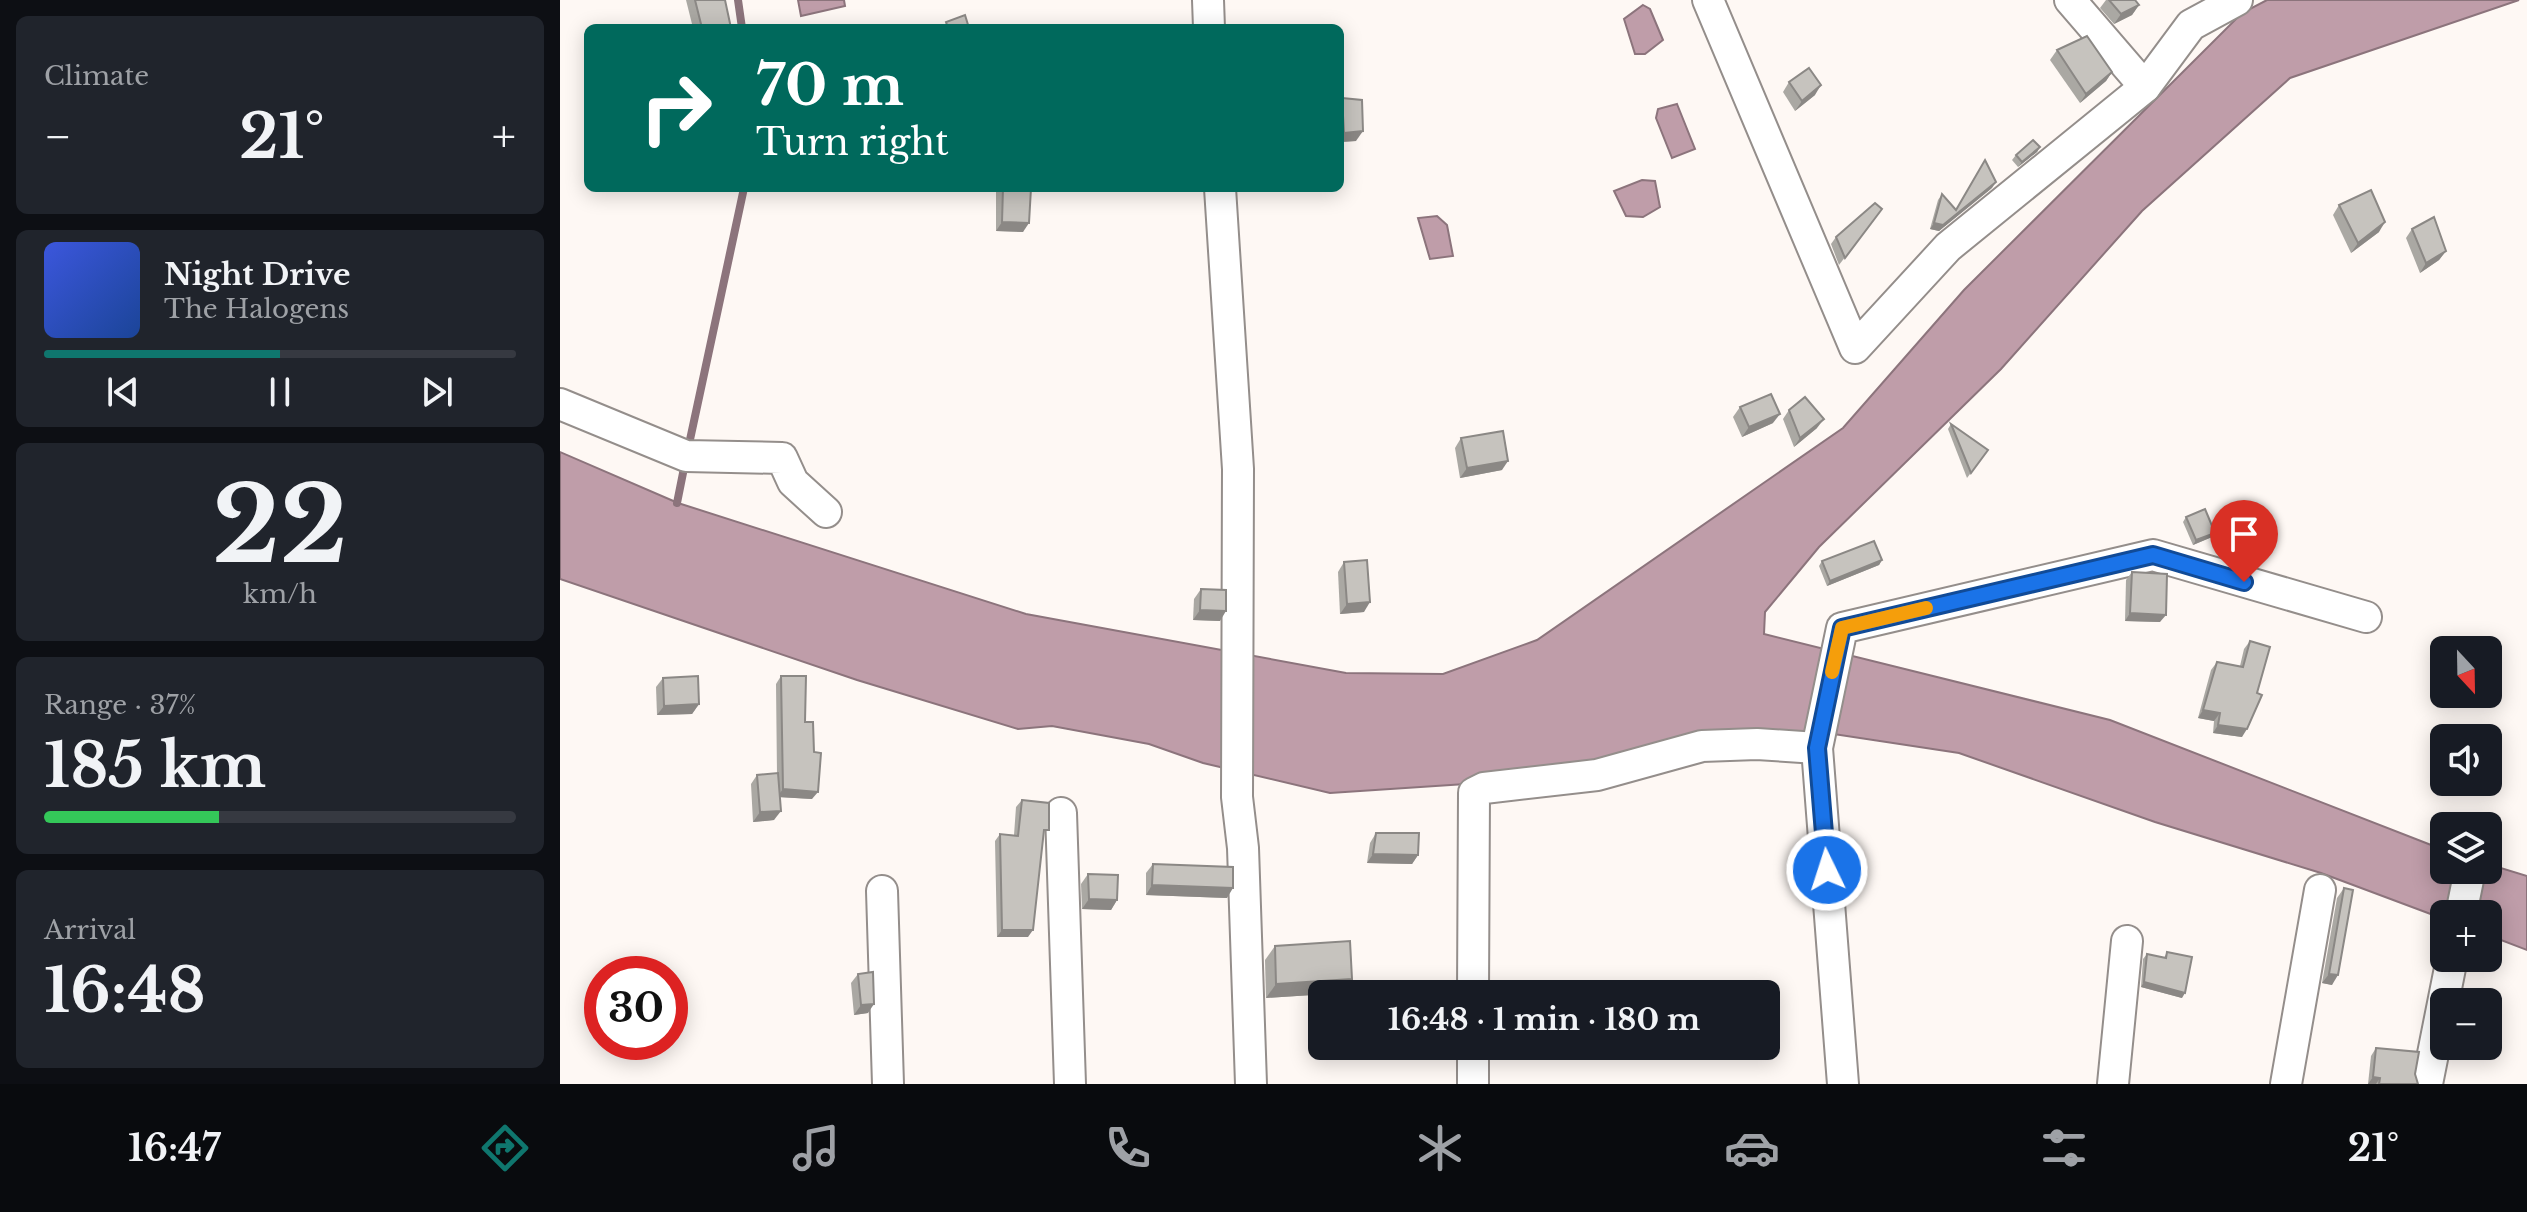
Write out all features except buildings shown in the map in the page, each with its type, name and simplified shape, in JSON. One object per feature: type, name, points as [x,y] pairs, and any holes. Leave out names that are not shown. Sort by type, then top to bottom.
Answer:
[{"type":"street","points":[[1208,0],[1209,24]]},
{"type":"street","points":[[1708,0],[1855,348],[1948,247],[2145,87],[2191,25],[2237,0]]},
{"type":"street","points":[[2070,0],[2145,87]]},
{"type":"street","points":[[1220,192],[1238,469],[1237,797],[1243,848],[1251,1084]]},
{"type":"street","points":[[560,404],[686,456],[782,458],[793,482],[826,512]]},
{"type":"street","points":[[1843,1084],[1818,744],[1842,628],[2153,555],[2366,617]]},
{"type":"street","points":[[1473,980],[1474,793],[1484,788],[1597,775],[1702,746],[1818,744]]},
{"type":"street","points":[[1061,813],[1070,1084]]},
{"type":"street","points":[[2286,1084],[2320,890]]},
{"type":"street","points":[[882,891],[884,1048],[888,1084]]},
{"type":"street","points":[[2113,1084],[2127,941]]},
{"type":"street","points":[[2427,1084],[2449,972]]},
{"type":"street","points":[[1473,1060],[1473,1084]]},
{"type":"shaded area","points":[[798,0],[844,0],[845,6],[801,16]]},
{"type":"shaded area","points":[[2267,0],[2519,0],[2290,78],[2142,211],[2001,369],[1819,547],[1765,612],[1764,634],[2110,720],[2430,845],[2430,884],[2502,884],[2502,868],[2527,876],[2527,950],[2502,940],[2502,900],[2430,900],[2430,914],[2321,873],[2155,822],[1959,753],[1827,733],[1496,782],[1330,793],[1203,763],[1149,744],[1052,726],[1018,729],[857,680],[560,579],[560,452],[678,503],[1026,614],[1346,673],[1443,674],[1537,640],[1843,428],[1964,290],[2242,13]]},
{"type":"shaded area","points":[[1643,5],[1650,9],[1663,40],[1645,54],[1635,54],[1624,19]]},
{"type":"shaded area","points":[[1677,104],[1695,149],[1672,158],[1656,118],[1658,109]]},
{"type":"shaded area","points":[[1642,180],[1655,181],[1660,207],[1643,217],[1626,216],[1614,191]]},
{"type":"shaded area","points":[[1437,216],[1447,225],[1453,256],[1430,259],[1418,218]]},
{"type":"waterway","points":[[738,0],[741,24]]},
{"type":"waterway","points":[[688,449],[743,192]]},
{"type":"waterway","points":[[677,503],[685,463]]},
{"type":"slow traffic","points":[[1832,672],[1842,628],[1926,608]]},
{"type":"route","points":[[1827,870],[1817,748],[1842,628],[2153,555],[2244,582]]}]
